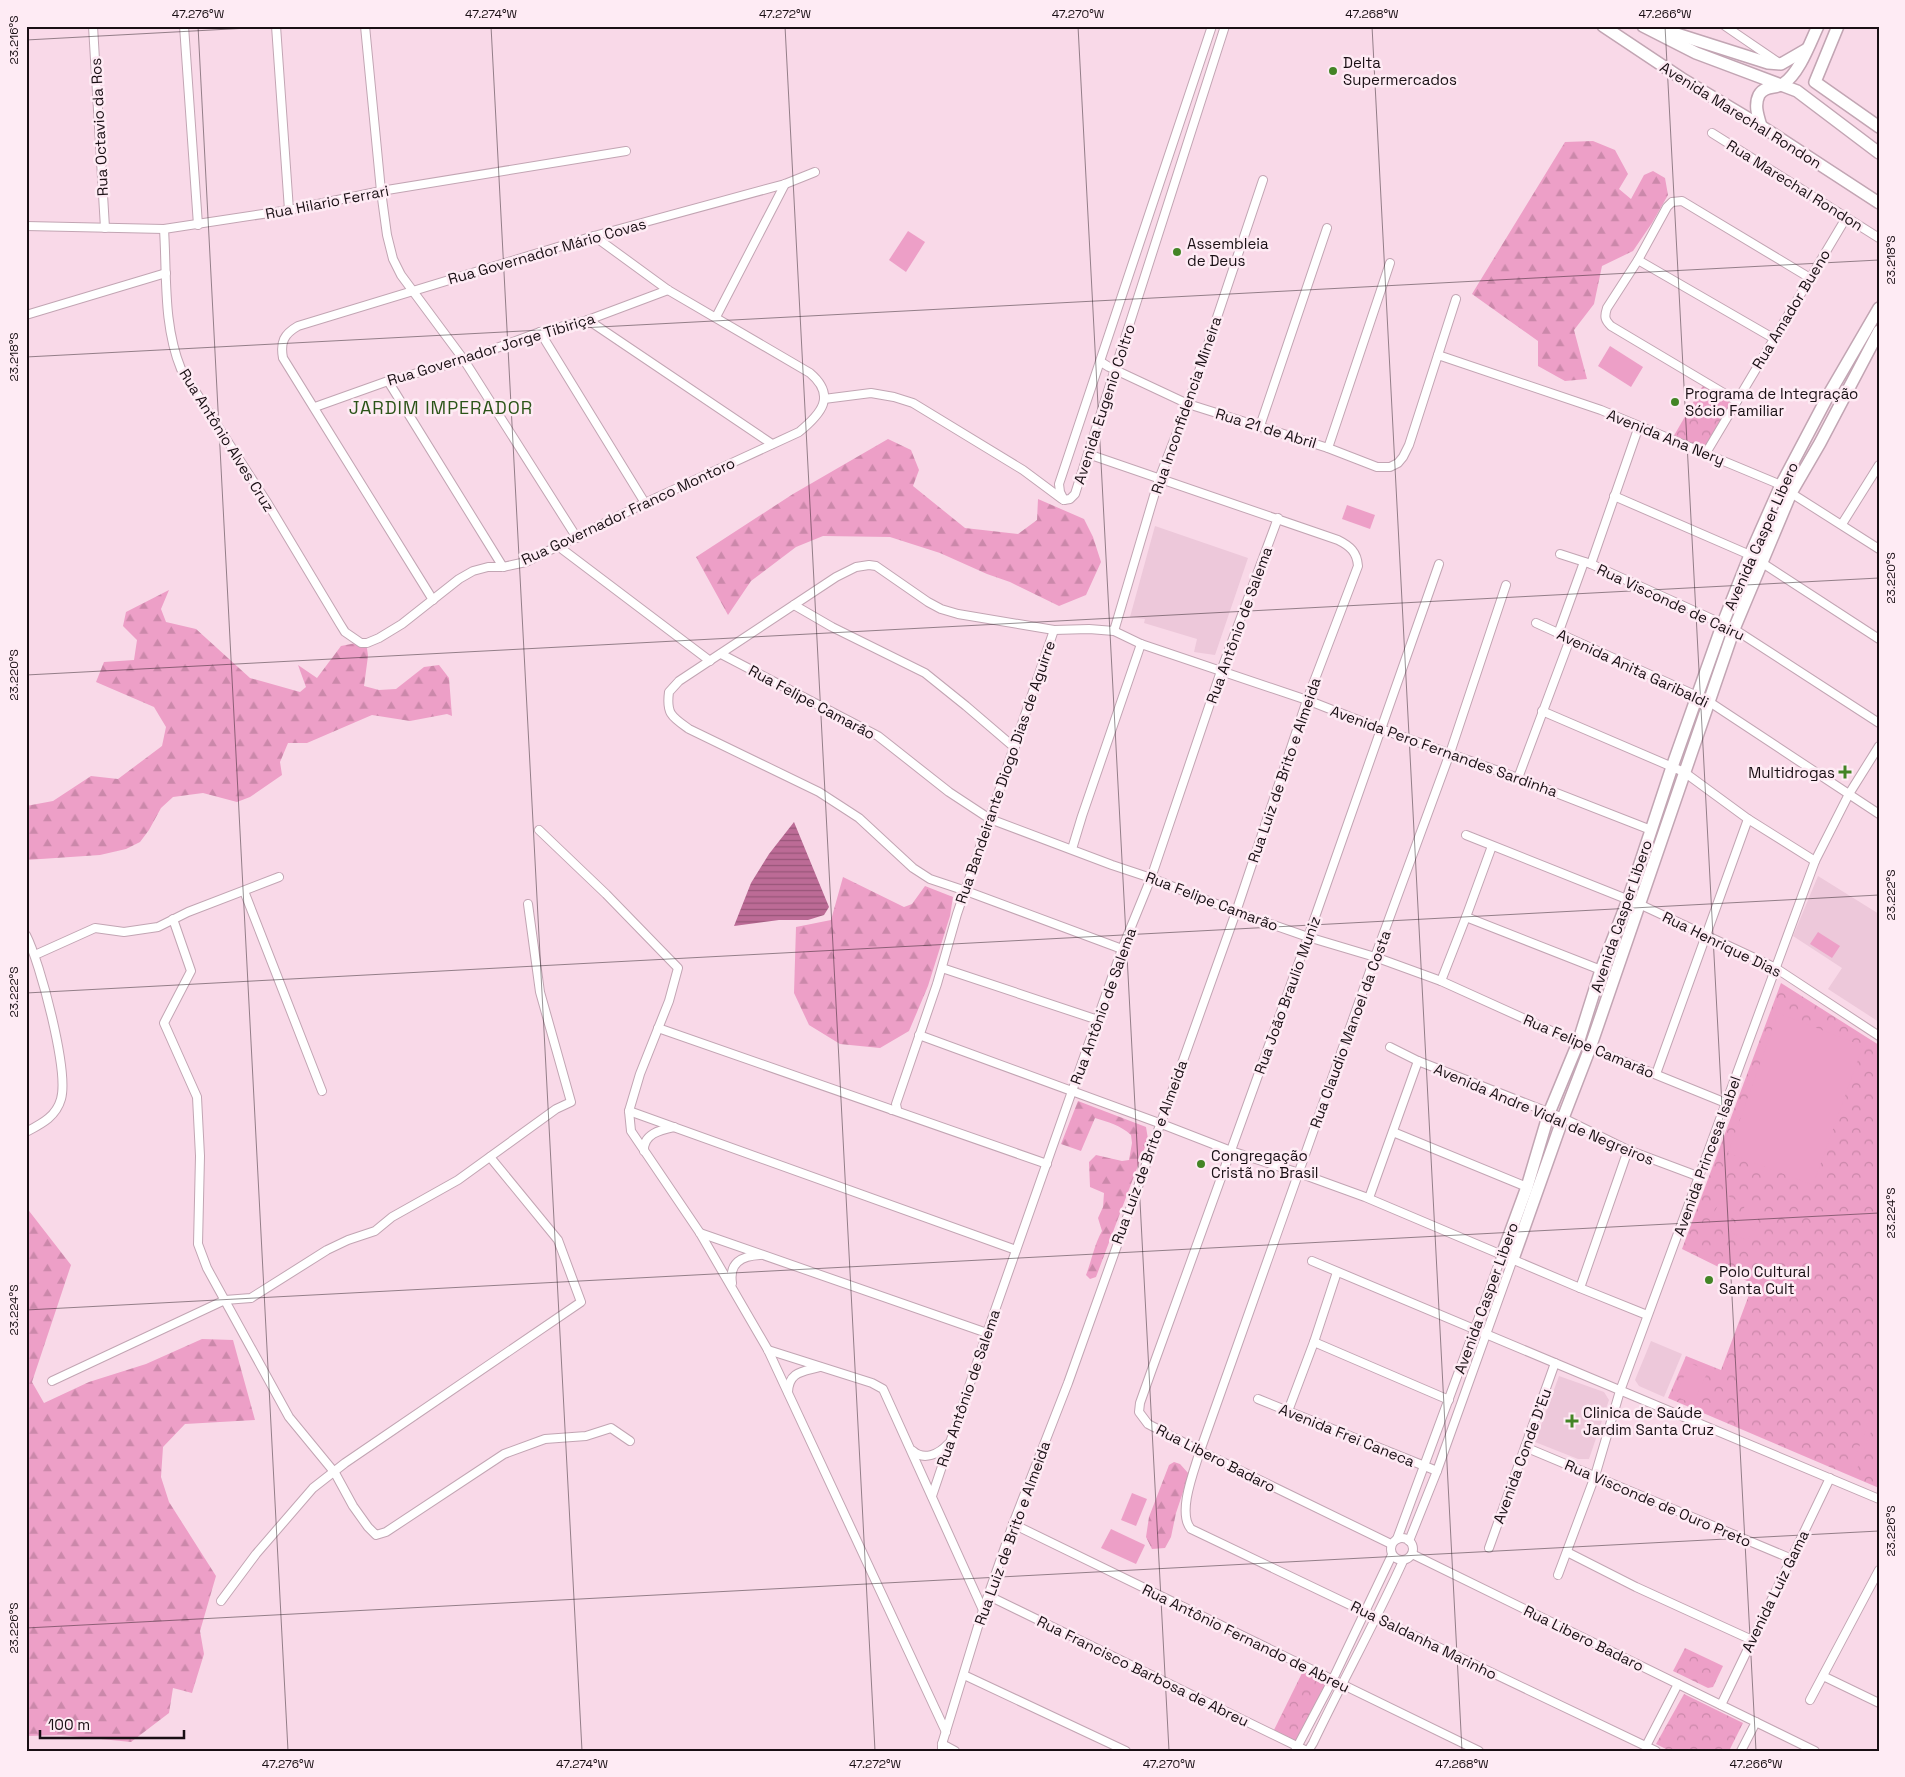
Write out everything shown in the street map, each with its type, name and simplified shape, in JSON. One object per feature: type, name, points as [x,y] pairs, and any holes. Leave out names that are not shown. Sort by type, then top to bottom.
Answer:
[{"type":"street","name":"Rua Octavio da Ros","points":[[93,26],[105,228]]},
{"type":"street","points":[[184,26],[198,225]]},
{"type":"street","points":[[276,26],[289,210]]},
{"type":"street","points":[[365,26],[380,191],[393,259],[401,275],[464,360],[577,538]]},
{"type":"street","name":"Avenida Eugenio Coltro","points":[[1212,26],[1059,484],[1064,500],[1070,499],[1075,494],[1225,26]]},
{"type":"street","name":"Avenida Marechal Rondon","points":[[1603,26],[1684,80],[1761,126],[1879,203]]},
{"type":"street","name":"Avenida Marechal Rondon","points":[[1643,26],[1696,53],[1783,84],[1801,94],[1879,153]]},
{"type":"street","points":[[1654,26],[1768,63],[1781,64],[1808,49]]},
{"type":"street","points":[[1725,26],[1781,64]]},
{"type":"street","points":[[1761,126],[1757,111],[1757,102],[1760,94],[1767,88],[1783,84],[1796,70],[1818,26]]},
{"type":"street","points":[[1838,26],[1815,82],[1879,127]]},
{"type":"street","points":[[1196,78],[1207,80]]},
{"type":"street","name":"Rua Marechal Rondon","points":[[1712,132],[1879,238]]},
{"type":"street","name":"Rua Hilario Ferrari","points":[[26,226],[164,229],[198,225],[289,210],[380,191],[626,151]]},
{"type":"street","name":"Rua Governador Mário Covas","points":[[314,407],[283,358],[281,347],[283,337],[298,326],[594,236],[785,184],[815,172]]},
{"type":"street","name":"Rua Inconfidencia Mineira","points":[[1114,631],[1159,479],[1188,404],[1263,180]]},
{"type":"street","points":[[716,317],[785,184]]},
{"type":"street","points":[[1737,401],[1611,326],[1606,321],[1605,314],[1607,308],[1638,260],[1667,207],[1672,202],[1682,201],[1810,278]]},
{"type":"street","points":[[1148,218],[1161,222]]},
{"type":"street","name":"Rua Amador Bueno","points":[[1706,453],[1846,218]]},
{"type":"street","points":[[1260,426],[1327,228]]},
{"type":"street","name":"Rua Antônio Alves Cruz","points":[[164,229],[169,327],[173,349],[181,369],[268,504],[345,632]]},
{"type":"street","points":[[594,236],[668,290],[810,373],[820,381],[824,392],[824,399],[871,393],[913,403],[1023,470],[1064,500]]},
{"type":"street","points":[[1638,260],[1773,338]]},
{"type":"street","points":[[1328,448],[1390,263]]},
{"type":"street","points":[[26,315],[166,273]]},
{"type":"street","name":"Rua Governador Jorge Tibiriça","points":[[314,407],[388,381],[464,360],[540,332],[588,320],[668,290]]},
{"type":"street","points":[[1438,355],[1456,298]]},
{"type":"street","name":"Avenida Casper Libero","points":[[1409,1541],[1437,1471],[1486,1333],[1549,1113],[1578,1043],[1601,970],[1633,902],[1684,772],[1723,623],[1781,485],[1829,394],[1879,308]]},
{"type":"street","points":[[588,320],[772,444]]},
{"type":"street","name":"Avenida Casper Libero","points":[[1394,1541],[1475,1328],[1507,1257],[1590,1048],[1633,902],[1651,830],[1672,767],[1734,629],[1790,493],[1820,443],[1879,331]]},
{"type":"street","points":[[540,332],[645,503]]},
{"type":"street","name":"Rua 21 de Abril","points":[[1101,362],[1188,404],[1328,448],[1370,465],[1383,468],[1398,463],[1409,445],[1438,355]]},
{"type":"street","name":"Avenida Ana Nery","points":[[1438,355],[1601,410],[1781,485],[1790,493],[1879,549]]},
{"type":"street","points":[[388,381],[503,567]]},
{"type":"street","name":"Rua Governador Franco Montoro","points":[[345,632],[355,640],[367,643],[402,624],[459,579],[473,571],[526,562],[645,503],[799,432],[819,413],[824,399]]},
{"type":"street","points":[[314,407],[433,600]]},
{"type":"street","points":[[1558,634],[1588,563],[1639,426]]},
{"type":"street","points":[[1088,454],[1278,518]]},
{"type":"street","points":[[1842,524],[1879,465]]},
{"type":"street","points":[[1614,496],[1750,555],[1879,640]]},
{"type":"street","name":"Rua Luiz de Brito e Almeida","points":[[942,1748],[984,1610],[1013,1524],[1068,1384],[1159,1122],[1236,912],[1307,700],[1358,566],[1356,554],[1347,544],[1278,518]]},
{"type":"street","name":"Rua Antônio de Salema","points":[[932,1496],[986,1333],[1122,949],[1151,878],[1221,671],[1278,518]]},
{"type":"street","points":[[558,546],[710,661]]},
{"type":"street","name":"Rua Visconde de Cairu","points":[[1560,554],[1588,563],[1723,623],[1879,723]]},
{"type":"street","name":"Rua João Braulio Muniz","points":[[1148,1424],[1139,1412],[1140,1403],[1308,937],[1439,564]]},
{"type":"street","name":"Avenida Pero Fernandes Sardinha","points":[[794,605],[846,571],[856,567],[876,566],[941,609],[958,614],[1054,630],[1090,629],[1114,631],[1142,644],[1307,700],[1518,778],[1651,830]]},
{"type":"street","name":"Rua Claudio Manoel da Costa","points":[[1191,1529],[1186,1524],[1184,1517],[1185,1507],[1200,1452],[1375,957],[1450,753],[1506,585]]},
{"type":"street","points":[[1015,748],[925,673],[832,627],[794,605],[722,654],[678,681],[669,692],[668,710],[674,718],[689,730],[818,792],[859,818],[930,879],[1122,949]]},
{"type":"street","name":"Avenida Anita Garibaldi","points":[[1536,624],[1703,699],[1879,814]]},
{"type":"street","name":"Rua Bandeirante Diogo Dias de Aguirre","points":[[892,1110],[897,1109],[896,1104],[942,968],[956,914],[966,891],[1054,630]]},
{"type":"street","points":[[1518,778],[1570,638]]},
{"type":"street","points":[[1072,849],[1142,644]]},
{"type":"street","name":"Rua Felipe Camarão","points":[[722,654],[878,736],[948,792],[990,820],[1151,878],[1236,912],[1308,937],[1375,957],[1441,981],[1578,1043],[1726,1102]]},
{"type":"street","points":[[1542,711],[1684,772],[1748,819],[1815,862]]},
{"type":"street","name":"Avenida Princesa Isabel","points":[[1558,1575],[1595,1476],[1620,1391],[1647,1315],[1700,1177],[1774,967],[1815,862],[1849,794],[1879,746]]},
{"type":"street","points":[[1656,1074],[1748,819]]},
{"type":"street","points":[[539,830],[606,894],[678,968],[669,1001],[640,1074],[629,1111],[631,1131],[700,1233],[768,1350],[946,1732]]},
{"type":"street","name":"Rua Henrique Dias","points":[[1466,835],[1633,902],[1774,967],[1879,1036]]},
{"type":"street","points":[[1441,981],[1492,846]]},
{"type":"street","points":[[35,955],[96,928],[124,932],[158,927],[188,912],[279,878]]},
{"type":"street","points":[[244,891],[322,1090]]},
{"type":"street","points":[[52,1381],[225,1300],[251,1298],[327,1250],[375,1231],[392,1217],[458,1180],[556,1109],[571,1102],[540,992],[528,904]]},
{"type":"street","points":[[1466,917],[1601,970]]},
{"type":"street","points":[[173,919],[191,971],[164,1023],[197,1097],[200,1156],[198,1244],[208,1268],[289,1417],[334,1472],[353,1506],[368,1527],[376,1536],[386,1532],[504,1454],[545,1439],[586,1436],[611,1428],[630,1441]]},
{"type":"street","points":[[26,935],[35,955],[51,1015],[62,1066],[63,1086],[62,1099],[52,1116],[42,1124],[26,1132]]},
{"type":"street","points":[[942,968],[1098,1020]]},
{"type":"street","points":[[658,1028],[1047,1164]]},
{"type":"street","points":[[920,1035],[1072,1092],[1159,1122],[1231,1151],[1299,1172],[1369,1198],[1647,1315]]},
{"type":"street","name":"Avenida Andre Vidal de Negreiros","points":[[1390,1048],[1562,1118],[1628,1150],[1700,1177]]},
{"type":"street","points":[[1369,1198],[1418,1061]]},
{"type":"street","points":[[629,1111],[1016,1250]]},
{"type":"street","points":[[644,1151],[644,1145],[652,1134],[674,1127]]},
{"type":"street","points":[[1393,1132],[1527,1187]]},
{"type":"street","points":[[1580,1288],[1628,1150]]},
{"type":"street","points":[[221,1601],[256,1554],[313,1488],[581,1302],[558,1240],[490,1157]]},
{"type":"street","points":[[700,1233],[986,1333]]},
{"type":"street","points":[[732,1288],[731,1272],[733,1264],[746,1257],[762,1254]]},
{"type":"street","points":[[1312,1261],[1879,1499]]},
{"type":"street","points":[[1288,1411],[1314,1342],[1337,1272]]},
{"type":"street","points":[[1314,1342],[1449,1400]]},
{"type":"street","points":[[768,1350],[872,1383],[883,1389],[984,1610]]},
{"type":"street","name":"Avenida Conde D'Eu","points":[[1489,1548],[1555,1364]]},
{"type":"street","points":[[788,1392],[792,1377],[799,1372],[821,1366]]},
{"type":"street","name":"Avenida Frei Caneca","points":[[1258,1399],[1437,1471]]},
{"type":"street","name":"Rua Libero Badaro","points":[[1148,1424],[1200,1452],[1394,1541]]},
{"type":"street","points":[[910,1447],[917,1454],[930,1456],[942,1450],[950,1442]]},
{"type":"street","name":"Rua Visconde de Ouro Preto","points":[[1526,1447],[1792,1559]]},
{"type":"street","name":"Avenida Luiz Gama","points":[[1721,1705],[1830,1478]]},
{"type":"street","name":"Rua Antônio Fernando de Abreu","points":[[1013,1524],[1478,1751]]},
{"type":"street","name":"Rua Saldanha Marinho","points":[[1191,1529],[1656,1751]]},
{"type":"street","points":[[1308,1751],[1377,1617],[1403,1561],[1412,1554],[1413,1547],[1409,1541],[1402,1538],[1394,1541],[1390,1550],[1396,1559],[1403,1561]]},
{"type":"street","points":[[1567,1552],[1636,1587],[1752,1640]]},
{"type":"street","name":"Rua Libero Badaro","points":[[1412,1554],[1814,1751]]},
{"type":"street","points":[[1296,1748],[1332,1681],[1392,1555]]},
{"type":"street","points":[[1810,1700],[1879,1570]]},
{"type":"street","name":"Rua Francisco Barbosa de Abreu","points":[[989,1596],[1296,1748],[1308,1751]]},
{"type":"street","points":[[964,1674],[1126,1751]]},
{"type":"street","points":[[1823,1676],[1879,1703]]},
{"type":"street","points":[[1646,1746],[1678,1684]]},
{"type":"street","points":[[1741,1751],[1756,1722]]},
{"type":"street","points":[[942,1748],[955,1751]]},
{"type":"shaded area","points":[[1155,526],[1248,558],[1215,655],[1194,652],[1197,639],[1144,623],[1145,619],[1130,617]]},
{"type":"shaded area","points":[[794,822],[829,907],[824,915],[808,920],[779,920],[734,926],[751,883],[769,854]]},
{"type":"shaded area","points":[[1818,876],[1879,914],[1879,1022],[1828,989],[1842,968],[1793,936]]},
{"type":"shaded area","points":[[1651,1341],[1682,1354],[1664,1397],[1639,1386],[1635,1380]]},
{"type":"shaded area","name":"Clinica de Saúde Jardim Santa Cruz","points":[[1559,1376],[1604,1392],[1609,1400],[1589,1459],[1578,1459],[1535,1442]]},
{"type":"green space","points":[[1593,141],[1615,150],[1628,174],[1619,189],[1631,199],[1644,175],[1653,171],[1665,178],[1668,195],[1633,251],[1602,266],[1594,304],[1574,330],[1587,379],[1565,381],[1538,366],[1538,341],[1472,294],[1565,142]]},
{"type":"green space","points":[[908,231],[925,242],[906,272],[889,260]]},
{"type":"green space","points":[[1610,346],[1643,367],[1631,387],[1598,366]]},
{"type":"green space","points":[[1705,382],[1737,401],[1706,453],[1672,439]]},
{"type":"green space","points":[[888,439],[911,450],[919,470],[913,486],[965,528],[1018,534],[1037,520],[1038,499],[1084,519],[1093,537],[1101,562],[1086,595],[1059,606],[1010,582],[940,553],[890,537],[823,536],[796,547],[751,581],[728,615],[696,557],[793,494]]},
{"type":"green space","points":[[1347,505],[1375,515],[1370,529],[1342,519]]},
{"type":"green space","points":[[169,590],[161,609],[166,622],[196,629],[250,678],[300,692],[306,687],[298,665],[317,678],[341,646],[366,641],[368,656],[364,686],[379,690],[396,689],[424,667],[439,665],[449,678],[452,716],[447,714],[410,721],[372,715],[307,743],[288,743],[280,762],[282,775],[250,797],[237,802],[203,793],[173,797],[161,808],[140,842],[126,849],[100,855],[26,860],[26,806],[53,801],[91,776],[118,779],[162,746],[166,727],[154,707],[96,682],[104,662],[134,660],[137,640],[123,626],[126,612]]},
{"type":"green space","points":[[843,877],[904,907],[912,904],[925,886],[953,897],[950,916],[928,986],[909,1031],[880,1048],[840,1044],[809,1025],[794,993],[796,927],[831,920]]},
{"type":"green space","points":[[1818,932],[1840,946],[1832,958],[1810,944]]},
{"type":"green space","points":[[1781,983],[1879,1045],[1879,1488],[1668,1398],[1686,1356],[1721,1370],[1753,1284],[1682,1249]]},
{"type":"green space","points":[[1778,1013],[1863,1046],[1813,1185],[1728,1153]]},
{"type":"green space","points":[[1078,1101],[1146,1127],[1148,1139],[1096,1277],[1090,1279],[1086,1275],[1102,1231],[1098,1218],[1103,1207],[1104,1193],[1090,1187],[1089,1162],[1096,1155],[1122,1161],[1129,1160],[1132,1143],[1131,1135],[1123,1129],[1095,1118],[1081,1151],[1061,1144]]},
{"type":"green space","points":[[1724,1194],[1740,1202],[1725,1231],[1709,1222]]},
{"type":"green space","points":[[1746,1204],[1762,1212],[1747,1241],[1731,1232]]},
{"type":"green space","points":[[26,1207],[71,1265],[32,1382],[44,1403],[89,1382],[146,1364],[202,1339],[233,1340],[255,1420],[185,1424],[163,1447],[161,1477],[169,1502],[216,1576],[200,1631],[204,1654],[192,1693],[173,1688],[169,1713],[131,1742],[61,1735],[26,1736]]},
{"type":"green space","points":[[1690,1363],[1708,1371],[1693,1404],[1675,1396]]},
{"type":"green space","points":[[1871,1417],[1876,1419],[1855,1474],[1849,1472]]},
{"type":"green space","points":[[1174,1462],[1180,1464],[1189,1474],[1176,1513],[1171,1537],[1165,1548],[1152,1549],[1146,1537],[1149,1517],[1169,1465]]},
{"type":"green space","points":[[1132,1493],[1147,1499],[1136,1526],[1121,1520]]},
{"type":"green space","points":[[1111,1529],[1145,1545],[1136,1564],[1101,1548]]},
{"type":"green space","points":[[1685,1648],[1723,1666],[1713,1687],[1708,1688],[1673,1671]]},
{"type":"green space","points":[[1305,1667],[1331,1680],[1297,1746],[1272,1734]]},
{"type":"green space","points":[[1684,1694],[1743,1723],[1729,1751],[1670,1751],[1656,1744]]},
{"type":"place","name":"Delta Supermercados","points":[[1333,71]]},
{"type":"place","name":"Assembleia de Deus","points":[[1177,252]]},
{"type":"place","name":"Programa de Integração Sócio Familiar","points":[[1675,402]]},
{"type":"place","name":"Multidrogas","points":[[1845,772]]},
{"type":"place","name":"Congregação Cristã no Brasil","points":[[1201,1164]]},
{"type":"place","name":"Polo Cultural Santa Cult","points":[[1709,1280]]},
{"type":"place","name":"Clinica de Saúde Jardim Santa Cruz","points":[[1572,1421]]},
{"type":"district","name":"JARDIM IMPERADOR","points":[[441,407]]}]
